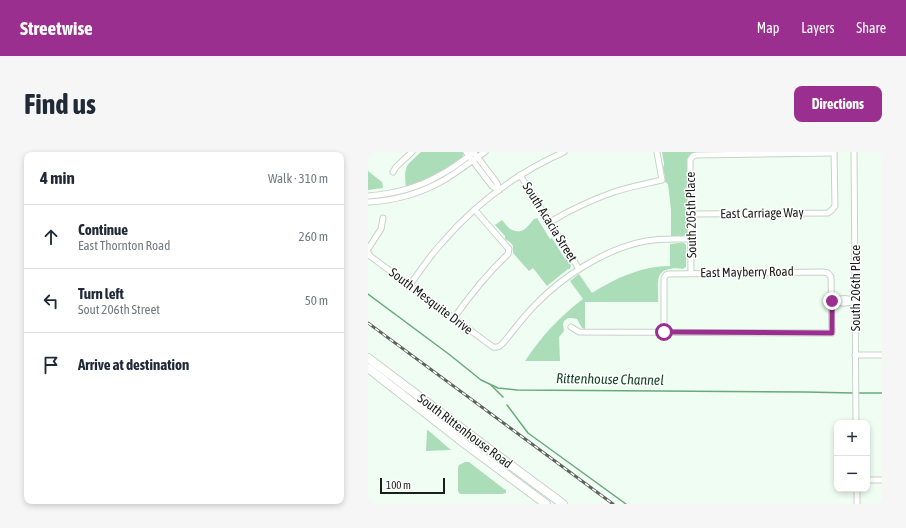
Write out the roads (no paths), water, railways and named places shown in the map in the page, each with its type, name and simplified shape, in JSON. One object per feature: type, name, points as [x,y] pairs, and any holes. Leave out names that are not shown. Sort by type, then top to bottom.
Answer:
[{"type":"main road","name":"South Rittenhouse Road","points":[[368,358],[563,504]]},
{"type":"main road","name":"South Rittenhouse Road","points":[[368,368],[546,504]]},
{"type":"main road","points":[[466,444],[471,436]]},
{"type":"street","points":[[393,172],[396,167],[412,152]]},
{"type":"street","points":[[368,202],[402,197],[425,189],[443,181],[484,152]]},
{"type":"street","points":[[410,285],[441,244],[456,227],[475,210],[499,190],[520,176],[541,163],[564,152]]},
{"type":"street","points":[[550,222],[571,210],[604,196],[638,185],[662,180],[657,152]]},
{"type":"street","name":"South 206th Place","points":[[854,152],[856,420]]},
{"type":"street","points":[[368,196],[401,191],[422,184],[441,175],[471,153],[497,183],[499,190]]},
{"type":"street","points":[[714,153],[834,153]]},
{"type":"street","name":"South 205th Place","points":[[691,273],[690,162],[694,155],[714,153]]},
{"type":"street","name":"East Carriage Way","points":[[691,214],[828,213],[835,206],[834,153]]},
{"type":"street","name":"South Acacia Street","points":[[520,176],[579,269]]},
{"type":"street","points":[[454,318],[480,283],[508,254],[508,249],[475,210]]},
{"type":"street","points":[[368,250],[381,228],[383,218]]},
{"type":"street","points":[[579,269],[615,250],[634,244],[657,239],[691,238]]},
{"type":"street","name":"South Mesquite Drive","points":[[368,250],[370,256],[493,347],[497,348],[537,303],[557,285],[579,269]]},
{"type":"street","name":"East Mayberry Road","points":[[664,332],[664,280],[666,275],[671,273],[823,272],[828,273],[831,277],[832,301]]},
{"type":"street","points":[[570,327],[579,332],[832,333],[832,301],[839,298],[849,298],[855,301]]},
{"type":"street","points":[[855,355],[882,355]]},
{"type":"street","points":[[870,480],[882,480]]},
{"type":"street","points":[[857,492],[857,504]]},
{"type":"waterway","name":"Rittenhouse Channel","points":[[368,294],[481,380],[498,388],[517,390],[854,393]]},
{"type":"waterway","name":"Rittenhouse Channel","points":[[491,385],[503,397]]},
{"type":"waterway","name":"Rittenhouse Channel","points":[[858,393],[882,393]]},
{"type":"waterway","points":[[507,405],[528,433],[626,504]]},
{"type":"railway","points":[[368,323],[613,504]]}]
